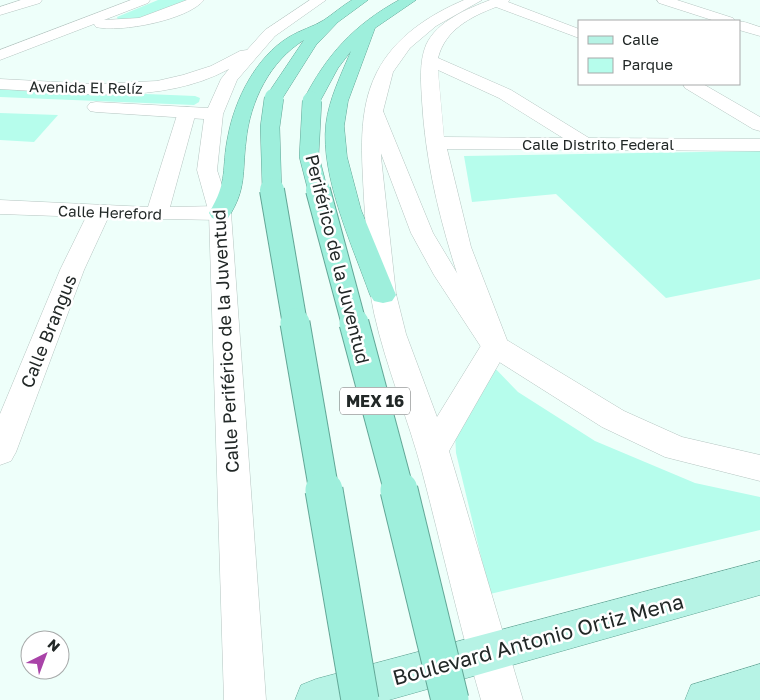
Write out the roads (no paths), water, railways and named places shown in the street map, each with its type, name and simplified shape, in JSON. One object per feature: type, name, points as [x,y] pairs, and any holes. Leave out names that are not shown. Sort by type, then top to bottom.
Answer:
[{"type":"highway","points":[[220,213],[234,183],[237,136],[252,89],[273,59],[322,13],[361,0]]},
{"type":"highway","name":"Periférico de la Juventud","points":[[409,0],[369,24],[338,55],[323,75],[312,101],[309,156],[396,480],[450,700]]},
{"type":"highway","points":[[322,13],[274,98],[270,128],[272,190],[360,700]]},
{"type":"highway","points":[[369,24],[339,101],[335,126],[337,157],[350,210],[384,295]]},
{"type":"main road","name":"Boulevard Antonio Ortiz Mena","points":[[316,700],[760,578]]},
{"type":"main road","points":[[706,700],[760,685]]},
{"type":"street","points":[[0,12],[35,0]]},
{"type":"street","points":[[0,55],[143,0]]},
{"type":"street","points":[[89,22],[118,25],[148,21],[166,16],[196,0]]},
{"type":"street","points":[[475,0],[448,13],[408,42],[386,72],[379,86],[374,111],[372,176],[384,295],[398,347],[433,450],[487,654],[502,700]]},
{"type":"street","points":[[664,0],[725,20]]},
{"type":"street","points":[[495,346],[459,247],[436,143],[429,100],[433,46],[448,29],[499,1],[578,34]]},
{"type":"street","name":"Calle Periférico de la Juventud","points":[[245,700],[220,213],[207,170],[214,114],[229,79],[254,48],[270,32],[294,15],[322,13]]},
{"type":"street","points":[[740,25],[760,32]]},
{"type":"street","name":"Avenida El Relíz","points":[[0,84],[133,90],[166,86],[214,71],[254,48]]},
{"type":"street","points":[[431,61],[505,94],[582,142]]},
{"type":"street","points":[[693,85],[760,125]]},
{"type":"street","name":"Avenida El Relíz","points":[[78,106],[214,114]]},
{"type":"street","points":[[374,111],[422,233],[446,275],[495,346],[613,419],[676,448],[760,468]]},
{"type":"street","points":[[157,214],[187,112]]},
{"type":"street","name":"Calle Distrito Federal","points":[[436,143],[582,142],[760,145]]},
{"type":"street","name":"Calle Hereford","points":[[0,206],[157,214],[220,213]]},
{"type":"street","name":"Calle Brangus","points":[[0,452],[72,270],[100,212]]},
{"type":"street","points":[[433,450],[495,346]]}]
